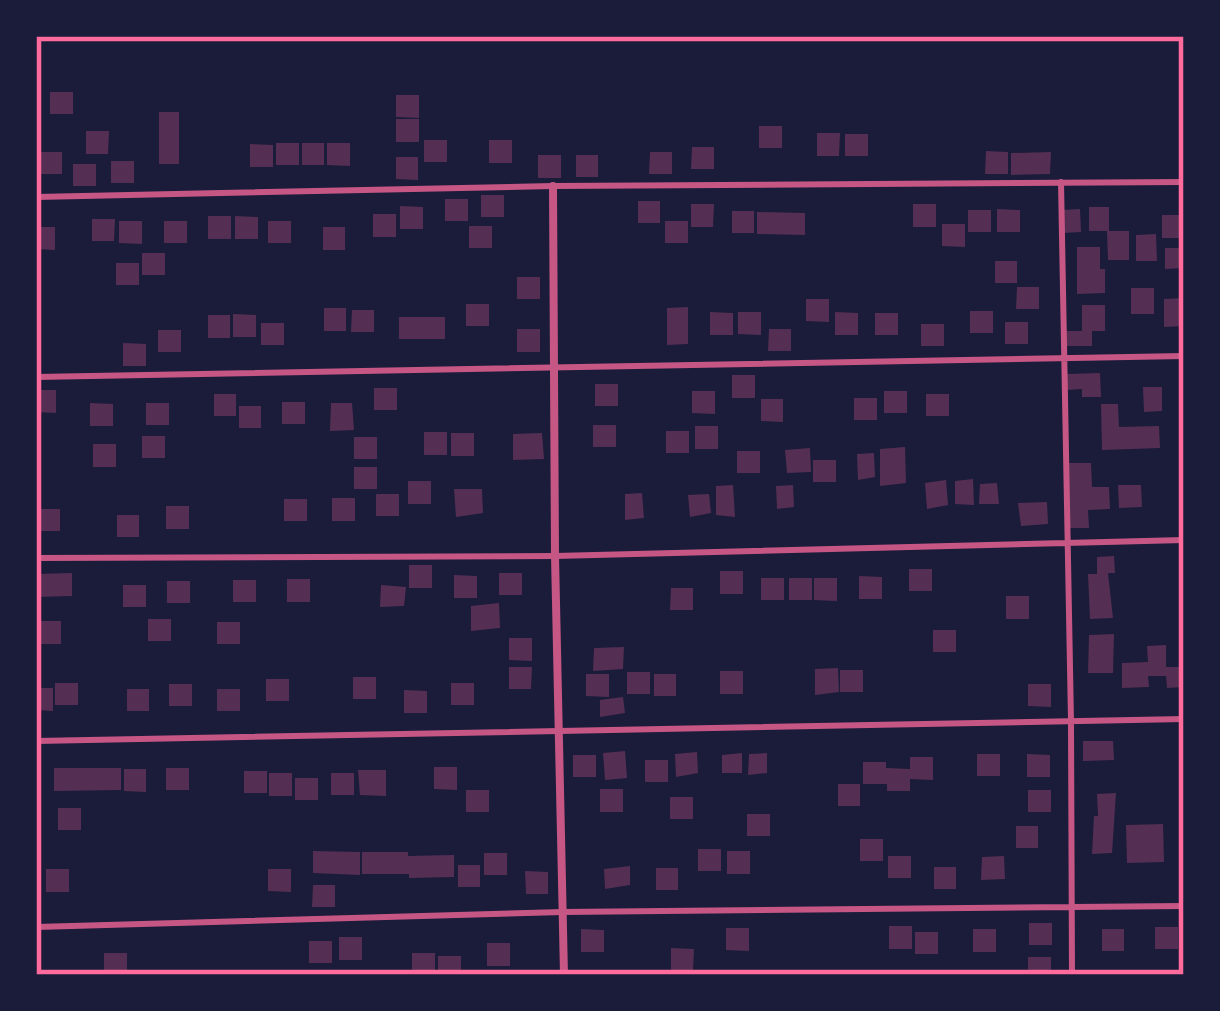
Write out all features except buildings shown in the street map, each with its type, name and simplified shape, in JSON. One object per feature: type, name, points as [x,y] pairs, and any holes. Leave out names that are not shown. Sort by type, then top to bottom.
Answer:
[{"type":"street","points":[[1061,182],[1072,975]]},
{"type":"street","points":[[36,197],[553,186],[1184,182]]},
{"type":"street","points":[[553,186],[564,975]]},
{"type":"street","points":[[36,377],[1184,356]]},
{"type":"street","points":[[36,558],[555,556],[1184,540]]},
{"type":"street","points":[[36,741],[1184,718]]},
{"type":"street","points":[[36,927],[563,912],[1184,907]]}]
